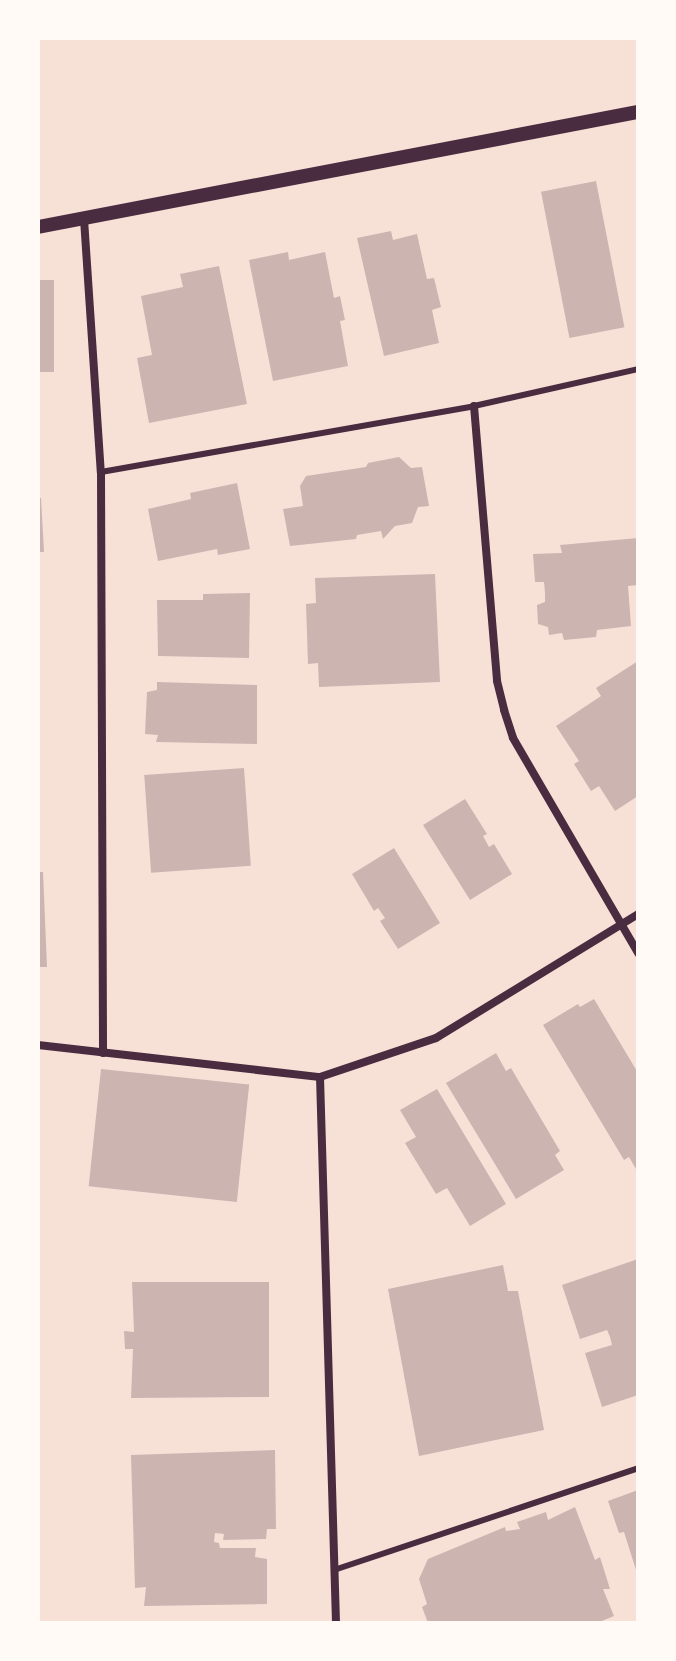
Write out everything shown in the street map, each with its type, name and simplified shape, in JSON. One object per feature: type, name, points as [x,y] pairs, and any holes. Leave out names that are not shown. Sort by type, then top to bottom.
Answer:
[{"type":"street","points":[[38,227],[638,112]]},
{"type":"street","points":[[84,219],[101,472],[103,1053]]},
{"type":"street","points":[[474,406],[497,681],[504,710],[513,738],[638,953]]},
{"type":"street","points":[[38,1045],[320,1077],[436,1038],[638,914]]},
{"type":"street","points":[[320,1077],[336,1623]]},
{"type":"lane","points":[[101,472],[474,406],[638,369]]},
{"type":"lane","points":[[334,1570],[638,1468]]},
{"type":"building","points":[[596,181],[624,327],[569,338],[541,192]]},
{"type":"building","points":[[391,231],[393,240],[417,234],[427,279],[434,278],[441,307],[432,310],[439,343],[384,356],[357,238]]},
{"type":"building","points":[[288,252],[289,260],[325,252],[334,298],[340,296],[345,320],[340,321],[348,366],[273,381],[249,260]]},
{"type":"building","points":[[219,266],[247,404],[149,423],[137,358],[152,355],[141,296],[183,287],[180,274]]},
{"type":"building","points":[[38,280],[54,280],[54,372],[38,372]]},
{"type":"building","points":[[399,457],[411,468],[422,467],[429,506],[418,507],[412,523],[395,526],[383,539],[381,531],[357,535],[356,539],[290,546],[283,509],[303,506],[300,486],[306,476],[366,467],[368,463]]},
{"type":"building","points":[[237,483],[250,549],[218,555],[217,549],[158,561],[148,509],[191,499],[190,493]]},
{"type":"building","points":[[38,498],[41,498],[44,552],[38,552]]},
{"type":"building","points":[[638,538],[638,585],[628,586],[631,626],[597,630],[596,637],[564,640],[562,633],[549,635],[548,627],[538,624],[537,605],[545,602],[545,593],[544,582],[535,582],[533,554],[562,553],[560,545]]},
{"type":"building","points":[[435,574],[440,682],[319,687],[318,663],[308,664],[306,604],[316,603],[315,578]]},
{"type":"building","points":[[250,593],[249,658],[158,656],[157,600],[203,600],[203,594]]},
{"type":"building","points":[[638,661],[638,796],[615,811],[599,786],[591,791],[574,764],[579,761],[556,726],[601,696],[596,688]]},
{"type":"building","points":[[157,682],[257,685],[257,744],[156,742],[158,735],[145,734],[147,692],[157,690]]},
{"type":"building","points":[[244,768],[251,866],[151,873],[144,775]]},
{"type":"building","points":[[465,799],[487,834],[483,836],[489,847],[494,844],[512,874],[470,900],[423,825]]},
{"type":"building","points":[[394,848],[440,923],[398,949],[380,921],[385,918],[378,908],[374,911],[352,874]]},
{"type":"building","points":[[38,872],[43,872],[47,967],[38,967]]},
{"type":"building","points":[[594,999],[638,1073],[636,1169],[629,1157],[624,1160],[543,1025],[578,1004],[580,1007]]},
{"type":"building","points":[[496,1053],[506,1071],[511,1068],[560,1151],[555,1155],[564,1170],[516,1199],[446,1083]]},
{"type":"building","points":[[101,1069],[249,1085],[237,1202],[89,1186]]},
{"type":"building","points":[[437,1089],[506,1204],[470,1226],[447,1188],[436,1194],[405,1143],[416,1137],[400,1110]]},
{"type":"building","points":[[638,1259],[638,1395],[602,1407],[585,1353],[612,1345],[610,1337],[607,1330],[580,1339],[562,1285]]},
{"type":"building","points":[[503,1265],[508,1291],[518,1291],[544,1430],[419,1456],[388,1289]]},
{"type":"building","points":[[132,1282],[269,1282],[269,1397],[131,1398],[133,1349],[125,1349],[124,1331],[134,1332]]},
{"type":"building","points":[[275,1450],[276,1529],[267,1529],[266,1539],[223,1540],[224,1534],[215,1533],[214,1542],[219,1543],[220,1548],[256,1548],[255,1557],[267,1559],[267,1604],[144,1606],[146,1587],[135,1588],[131,1455]]},
{"type":"building","points":[[638,1490],[637,1573],[624,1532],[619,1533],[608,1501]]},
{"type":"building","points":[[575,1507],[595,1560],[600,1557],[610,1589],[603,1589],[614,1616],[597,1623],[428,1623],[422,1607],[427,1604],[419,1579],[428,1559],[505,1527],[506,1531],[520,1529],[517,1522],[546,1512],[548,1520]]}]
